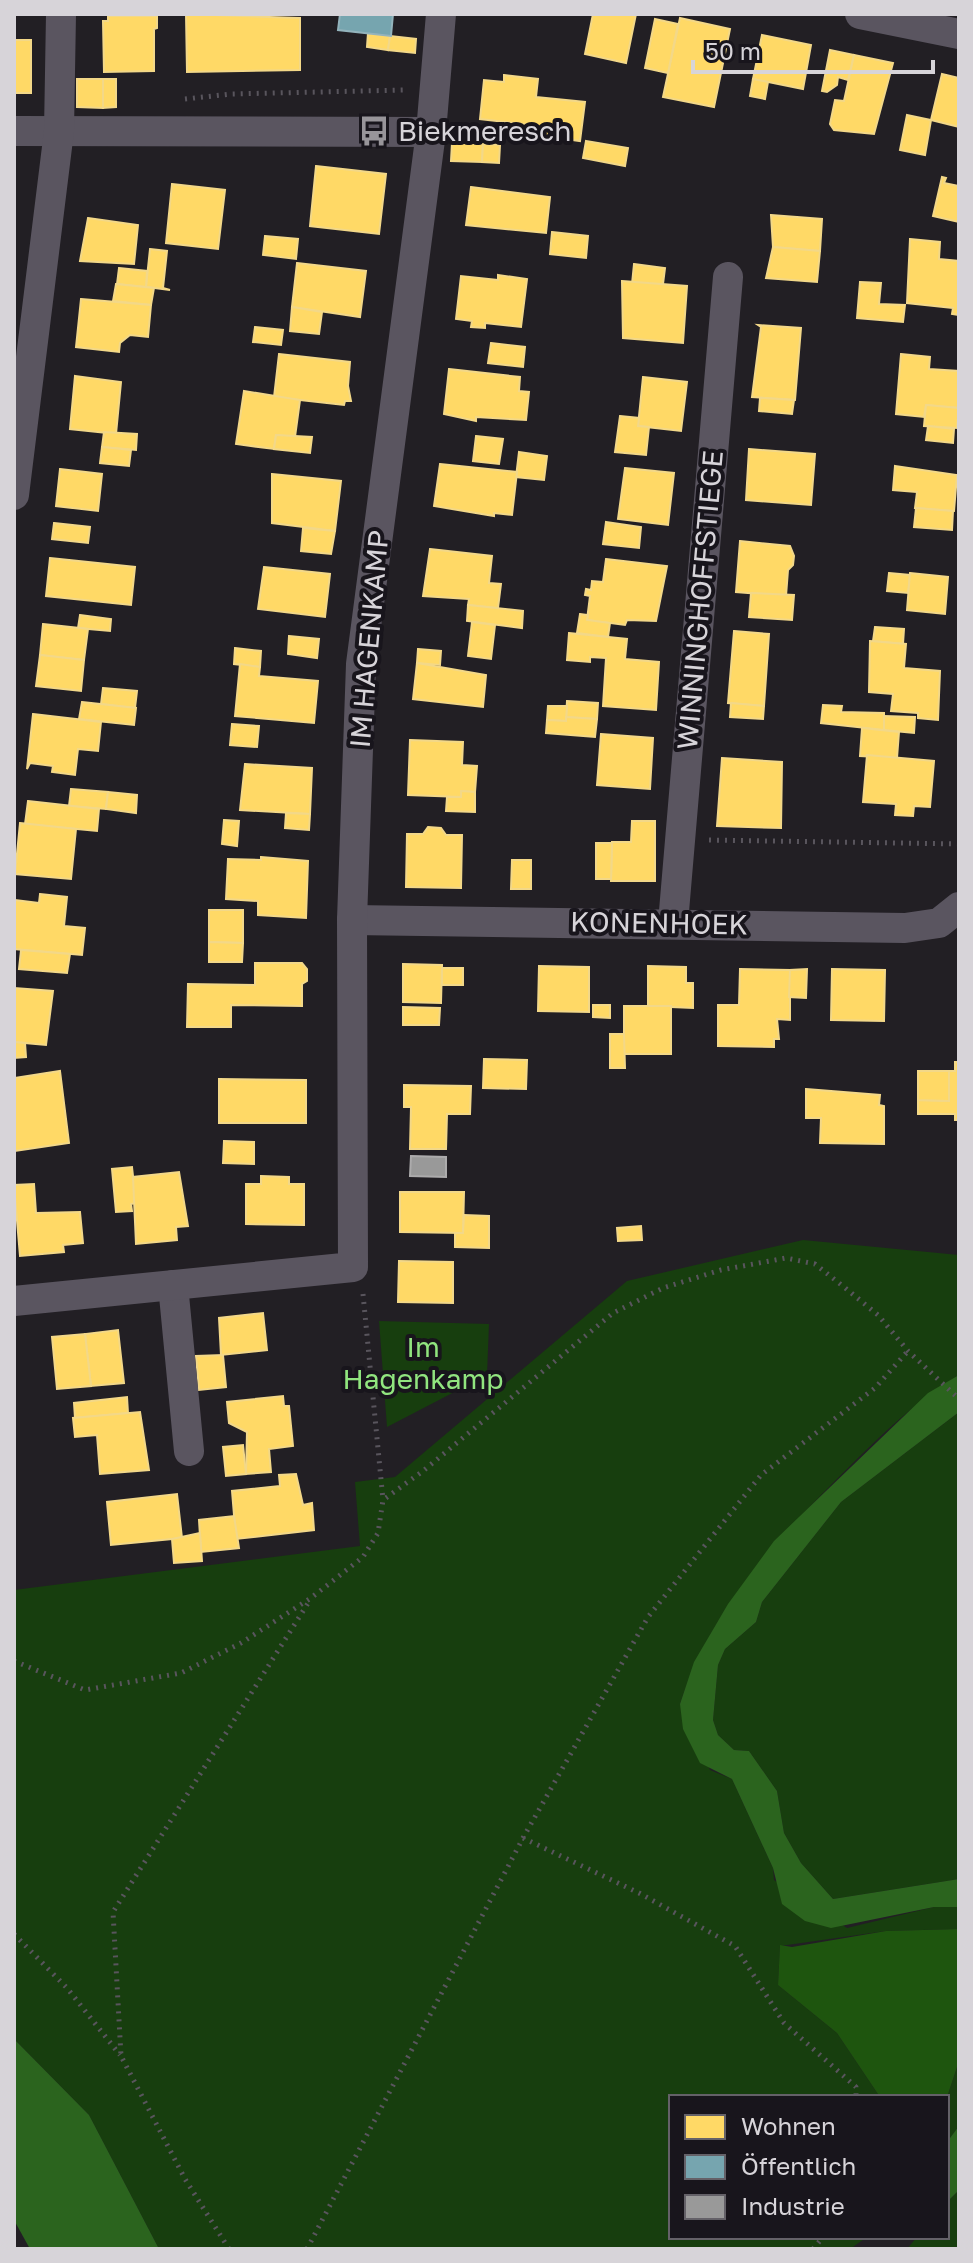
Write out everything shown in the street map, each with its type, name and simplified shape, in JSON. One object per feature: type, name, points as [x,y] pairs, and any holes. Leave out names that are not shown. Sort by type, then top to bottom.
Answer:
[{"type":"street","points":[[14,495],[59,131],[61,14]]},
{"type":"street","name":"IM HAGENKAMP","points":[[353,1267],[352,920],[361,664],[431,132],[441,14]]},
{"type":"street","points":[[860,14],[959,34]]},
{"type":"street","points":[[14,131],[431,132]]},
{"type":"street","name":"WINNINGHOFFSTIEGE","points":[[673,923],[728,277]]},
{"type":"street","name":"KONENHOEK","points":[[352,920],[905,928],[939,923],[959,907]]},
{"type":"street","points":[[14,1301],[353,1267]]},
{"type":"street","points":[[173,1285],[189,1451]]},
{"type":"path","points":[[680,839],[959,844]]},
{"type":"path","points":[[383,1500],[423,1471],[613,1313],[663,1288],[721,1270],[786,1258],[815,1264],[878,1315],[908,1351],[959,1399]]},
{"type":"path","points":[[14,1661],[85,1690],[181,1673],[241,1643],[311,1598],[363,1557],[378,1533],[383,1500],[365,1300],[353,1267]]},
{"type":"path","points":[[307,2249],[523,1838],[648,1617],[761,1475],[875,1388],[908,1351]]},
{"type":"path","points":[[121,2056],[113,1912],[311,1598]]},
{"type":"path","points":[[523,1838],[639,1893],[735,1946],[784,2023],[856,2087],[856,2095]]},
{"type":"path","points":[[14,1934],[67,1988],[121,2056],[185,2179],[229,2249]]},
{"type":"green space","points":[[803,1240],[959,1255],[959,1375],[914,1406],[887,1430],[772,1548],[728,1605],[693,1669],[680,1704],[710,1770],[732,1779],[773,1868],[774,1880],[847,1928],[934,1907],[959,1907],[959,1929],[886,1931],[780,1946],[778,1985],[837,2033],[879,2095],[669,2095],[669,2239],[864,2239],[850,2249],[159,2249],[89,2115],[14,2039],[14,1590],[360,1546],[355,1482],[395,1477],[627,1281]]},
{"type":"green space","name":"Im Hagenkamp","points":[[379,1321],[489,1324],[487,1375],[387,1427]]},
{"type":"green space","points":[[959,1412],[959,1879],[833,1899],[801,1863],[784,1833],[777,1791],[749,1751],[734,1750],[718,1735],[713,1720],[718,1665],[725,1649],[756,1622],[762,1602],[841,1502]]},
{"type":"green space","points":[[959,2061],[959,2126],[949,2139],[949,2095]]},
{"type":"green space","points":[[959,2190],[959,2249],[907,2249],[915,2239],[949,2239],[949,2200]]},
{"type":"shaded area","points":[[959,1375],[959,1412],[841,1502],[762,1602],[756,1622],[725,1649],[718,1665],[713,1720],[718,1735],[734,1750],[749,1751],[777,1791],[784,1833],[801,1863],[833,1899],[959,1879],[959,1907],[934,1907],[831,1928],[805,1921],[782,1904],[773,1868],[732,1779],[700,1763],[683,1729],[680,1704],[694,1662],[728,1604],[774,1541],[928,1393]]},
{"type":"shaded area","points":[[959,1929],[959,2061],[948,2095],[879,2095],[837,2033],[778,1985],[780,1945],[792,1947],[886,1931]]},
{"type":"shaded area","points":[[14,2039],[89,2115],[159,2249],[30,2249],[14,2220]]},
{"type":"shaded area","points":[[959,2126],[959,2190],[949,2200],[949,2139]]},
{"type":"building: Wohnen","points":[[186,14],[300,18],[300,70],[187,72]]},
{"type":"building: Wohnen","points":[[593,14],[636,14],[626,63],[585,54]]},
{"type":"building: Wohnen","points":[[108,16],[157,16],[154,71],[104,72],[103,21],[108,21]]},
{"type":"building: Wohnen","points":[[680,18],[730,29],[714,107],[663,97]]},
{"type":"building: Wohnen","points":[[655,19],[678,24],[668,73],[645,68]]},
{"type":"building: Wohnen","points":[[368,33],[390,36],[388,50],[367,47]]},
{"type":"building: Wohnen","points":[[762,35],[811,45],[803,89],[753,79]]},
{"type":"building: Wohnen","points":[[390,36],[416,39],[415,53],[388,50]]},
{"type":"building: Wohnen","points":[[14,40],[31,40],[31,93],[14,93]]},
{"type":"building: Wohnen","points":[[830,50],[854,55],[848,80],[838,77],[837,85],[827,92],[822,91]]},
{"type":"building: Wohnen","points":[[854,55],[893,63],[874,134],[834,130],[830,124],[835,100],[844,101]]},
{"type":"building: Wohnen","points":[[942,74],[959,78],[959,127],[931,120]]},
{"type":"building: Wohnen","points":[[504,75],[538,79],[536,97],[585,102],[580,141],[530,134],[531,125],[480,119],[484,80],[504,82]]},
{"type":"building: Wohnen","points":[[77,79],[103,79],[103,108],[77,107]]},
{"type":"building: Wohnen","points":[[103,79],[116,79],[116,107],[103,108]]},
{"type":"building: Wohnen","points":[[753,79],[768,82],[765,99],[750,96]]},
{"type":"building: Wohnen","points":[[907,115],[931,120],[925,155],[900,150]]},
{"type":"building: Wohnen","points":[[586,141],[628,148],[625,166],[583,158]]},
{"type":"building: Wohnen","points":[[452,143],[483,144],[482,162],[451,161]]},
{"type":"building: Wohnen","points":[[483,144],[500,145],[499,163],[482,162]]},
{"type":"building: Wohnen","points":[[316,166],[386,174],[379,234],[310,226]]},
{"type":"building: Wohnen","points":[[942,177],[946,178],[944,183],[959,186],[959,222],[933,216]]},
{"type":"building: Wohnen","points":[[172,184],[225,190],[218,249],[166,243]]},
{"type":"building: Wohnen","points":[[471,187],[550,197],[546,233],[466,225]]},
{"type":"building: Wohnen","points":[[771,215],[822,219],[820,251],[773,247]]},
{"type":"building: Wohnen","points":[[88,218],[138,225],[134,264],[80,261]]},
{"type":"building: Wohnen","points":[[552,232],[588,236],[586,258],[550,254]]},
{"type":"building: Wohnen","points":[[265,236],[298,239],[296,259],[263,255]]},
{"type":"building: Wohnen","points":[[910,239],[940,242],[939,259],[959,261],[959,315],[952,314],[953,308],[907,303]]},
{"type":"building: Wohnen","points":[[773,247],[820,251],[817,282],[766,278]]},
{"type":"building: Wohnen","points":[[150,249],[167,251],[163,288],[170,290],[146,287]]},
{"type":"building: Wohnen","points":[[297,263],[366,271],[360,317],[292,307]]},
{"type":"building: Wohnen","points":[[634,264],[665,268],[663,284],[632,284]]},
{"type":"building: Wohnen","points":[[119,268],[147,271],[146,287],[117,284]]},
{"type":"building: Wohnen","points":[[498,275],[527,279],[521,327],[485,323],[485,328],[471,327],[472,321],[456,319],[461,276],[498,280]]},
{"type":"building: Wohnen","points":[[622,281],[687,286],[683,343],[623,338]]},
{"type":"building: Wohnen","points":[[860,282],[881,283],[879,304],[905,305],[903,322],[857,318]]},
{"type":"building: Wohnen","points":[[116,284],[154,288],[151,305],[113,301]]},
{"type":"building: Wohnen","points":[[81,299],[151,305],[148,337],[130,335],[120,343],[119,352],[76,347]]},
{"type":"building: Wohnen","points":[[292,307],[322,312],[319,334],[290,331]]},
{"type":"building: Wohnen","points":[[758,325],[801,328],[795,400],[752,397],[761,327]]},
{"type":"building: Wohnen","points":[[255,327],[283,330],[281,345],[253,342]]},
{"type":"building: Wohnen","points":[[491,343],[525,347],[523,367],[488,363]]},
{"type":"building: Wohnen","points":[[279,354],[350,362],[348,386],[351,401],[345,401],[344,405],[274,397]]},
{"type":"building: Wohnen","points":[[901,354],[930,357],[929,369],[959,371],[959,408],[926,405],[924,417],[896,414]]},
{"type":"building: Wohnen","points":[[449,369],[520,377],[519,391],[529,392],[526,420],[476,417],[476,421],[444,414]]},
{"type":"building: Wohnen","points":[[75,376],[121,382],[116,434],[70,429]]},
{"type":"building: Wohnen","points":[[643,377],[687,382],[681,431],[638,426]]},
{"type":"building: Wohnen","points":[[244,391],[300,400],[295,437],[276,435],[274,449],[236,444]]},
{"type":"building: Wohnen","points":[[760,398],[794,400],[792,414],[759,411]]},
{"type":"building: Wohnen","points":[[926,405],[959,408],[957,428],[924,426]]},
{"type":"building: Wohnen","points":[[620,416],[639,418],[638,426],[649,427],[646,455],[615,452]]},
{"type":"building: Wohnen","points":[[928,426],[954,429],[953,443],[926,440]]},
{"type":"building: Wohnen","points":[[104,432],[137,434],[136,450],[102,447]]},
{"type":"building: Wohnen","points":[[276,435],[312,437],[310,453],[274,449]]},
{"type":"building: Wohnen","points":[[476,436],[503,439],[499,464],[473,461]]},
{"type":"building: Wohnen","points":[[102,447],[131,450],[129,466],[100,463]]},
{"type":"building: Wohnen","points":[[749,449],[815,454],[811,505],[746,500]]},
{"type":"building: Wohnen","points":[[519,452],[547,456],[544,480],[516,477]]},
{"type":"building: Wohnen","points":[[440,464],[517,472],[512,515],[494,513],[494,516],[434,506]]},
{"type":"building: Wohnen","points":[[895,466],[957,475],[954,511],[915,508],[917,492],[893,490]]},
{"type":"building: Wohnen","points":[[625,468],[674,473],[668,525],[618,519]]},
{"type":"building: Wohnen","points":[[60,469],[102,474],[98,511],[56,506]]},
{"type":"building: Wohnen","points":[[272,474],[341,481],[335,531],[272,523]]},
{"type":"building: Wohnen","points":[[916,508],[953,511],[952,530],[914,527]]},
{"type":"building: Wohnen","points":[[606,522],[641,527],[639,548],[603,544]]},
{"type":"building: Wohnen","points":[[54,523],[90,527],[88,543],[52,539]]},
{"type":"building: Wohnen","points":[[303,528],[335,531],[331,554],[301,551]]},
{"type":"building: Wohnen","points":[[740,541],[790,546],[794,556],[793,565],[788,570],[786,596],[736,592]]},
{"type":"building: Wohnen","points":[[430,549],[492,556],[489,583],[501,584],[498,608],[468,605],[469,599],[423,596]]},
{"type":"building: Wohnen","points":[[50,558],[135,567],[131,605],[46,596]]},
{"type":"building: Wohnen","points":[[606,559],[667,566],[656,621],[627,620],[625,625],[587,620],[590,596],[585,595],[586,589],[591,590],[592,581],[603,582]]},
{"type":"building: Wohnen","points":[[264,567],[330,574],[325,617],[258,609]]},
{"type":"building: Wohnen","points":[[889,573],[910,575],[908,593],[887,591]]},
{"type":"building: Wohnen","points":[[910,573],[948,577],[945,614],[907,610]]},
{"type":"building: Wohnen","points":[[751,593],[794,595],[792,620],[749,617]]},
{"type":"building: Wohnen","points":[[468,605],[523,611],[522,628],[467,621]]},
{"type":"building: Wohnen","points":[[580,614],[588,615],[587,620],[610,623],[608,637],[577,633]]},
{"type":"building: Wohnen","points":[[80,615],[111,619],[110,631],[78,628]]},
{"type":"building: Wohnen","points":[[472,622],[495,625],[491,659],[468,656]]},
{"type":"building: Wohnen","points":[[43,624],[88,629],[84,660],[40,655]]},
{"type":"building: Wohnen","points":[[875,627],[904,629],[903,644],[873,641]]},
{"type":"building: Wohnen","points":[[734,631],[769,634],[764,706],[728,703]]},
{"type":"building: Wohnen","points":[[569,633],[627,639],[625,659],[659,662],[656,710],[603,706],[606,658],[590,657],[590,662],[567,660]]},
{"type":"building: Wohnen","points":[[289,636],[319,639],[317,658],[288,654]]},
{"type":"building: Wohnen","points":[[870,641],[906,644],[904,668],[940,671],[938,720],[918,718],[918,713],[891,711],[893,694],[869,692]]},
{"type":"building: Wohnen","points":[[235,648],[261,651],[260,667],[234,664]]},
{"type":"building: Wohnen","points":[[418,649],[441,651],[440,665],[417,663]]},
{"type":"building: Wohnen","points":[[40,655],[84,660],[81,691],[36,686]]},
{"type":"building: Wohnen","points":[[417,663],[486,675],[483,707],[413,699]]},
{"type":"building: Wohnen","points":[[240,664],[260,667],[259,676],[318,681],[314,723],[235,716]]},
{"type":"building: Wohnen","points":[[103,688],[137,691],[135,708],[101,704]]},
{"type":"building: Wohnen","points":[[567,701],[598,703],[597,719],[566,717]]},
{"type":"building: Wohnen","points":[[82,702],[136,708],[134,725],[79,719]]},
{"type":"building: Wohnen","points":[[731,703],[764,706],[763,719],[730,717]]},
{"type":"building: Wohnen","points":[[823,705],[842,706],[841,712],[884,713],[884,730],[821,723]]},
{"type":"building: Wohnen","points":[[548,706],[567,706],[566,721],[547,720]]},
{"type":"building: Wohnen","points":[[33,714],[101,722],[98,751],[78,749],[75,775],[52,772],[53,766],[30,763],[27,769]]},
{"type":"building: Wohnen","points":[[884,716],[915,717],[914,733],[884,730]]},
{"type":"building: Wohnen","points":[[566,717],[597,719],[595,737],[546,733],[547,720],[566,721]]},
{"type":"building: Wohnen","points":[[232,724],[259,726],[257,747],[230,745]]},
{"type":"building: Wohnen","points":[[862,728],[899,732],[897,758],[860,756]]},
{"type":"building: Wohnen","points":[[601,734],[653,738],[650,789],[597,785]]},
{"type":"building: Wohnen","points":[[410,740],[463,742],[462,765],[477,766],[475,792],[461,791],[461,797],[408,795]]},
{"type":"building: Wohnen","points":[[867,755],[934,761],[930,807],[914,806],[913,816],[895,815],[896,804],[863,802]]},
{"type":"building: Wohnen","points":[[722,758],[782,762],[781,828],[717,826]]},
{"type":"building: Wohnen","points":[[245,764],[312,768],[310,814],[240,810]]},
{"type":"building: Wohnen","points":[[71,789],[108,792],[106,809],[69,806]]},
{"type":"building: Wohnen","points":[[461,791],[475,792],[475,812],[446,811],[447,797],[461,797]]},
{"type":"building: Wohnen","points":[[108,792],[137,795],[136,813],[106,809]]},
{"type":"building: Wohnen","points":[[28,801],[99,809],[97,831],[25,824]]},
{"type":"building: Wohnen","points":[[286,813],[310,814],[309,830],[285,828]]},
{"type":"building: Wohnen","points":[[224,820],[239,821],[237,846],[222,844]]},
{"type":"building: Wohnen","points":[[632,821],[655,821],[655,881],[611,881],[612,842],[631,842]]},
{"type":"building: Wohnen","points":[[20,823],[76,829],[71,879],[15,874]]},
{"type":"building: Wohnen","points":[[428,827],[441,828],[446,835],[462,835],[461,888],[406,887],[407,834],[423,834]]},
{"type":"building: Wohnen","points":[[596,843],[612,843],[611,879],[596,879]]},
{"type":"building: Wohnen","points":[[261,857],[308,861],[306,918],[258,915],[258,901],[226,899],[228,859],[261,860]]},
{"type":"building: Wohnen","points":[[512,860],[531,860],[531,889],[511,889]]},
{"type":"building: Wohnen","points":[[40,894],[67,897],[64,926],[85,928],[82,955],[14,949],[14,900],[39,903]]},
{"type":"building: Wohnen","points":[[209,910],[243,910],[243,943],[209,942]]},
{"type":"building: Wohnen","points":[[209,942],[243,943],[242,962],[209,962]]},
{"type":"building: Wohnen","points":[[21,950],[70,954],[67,973],[19,969]]},
{"type":"building: Wohnen","points":[[255,963],[302,963],[307,969],[307,981],[302,984],[302,1006],[231,1005],[231,1027],[187,1027],[188,984],[255,985]]},
{"type":"building: Wohnen","points":[[403,964],[442,965],[441,1003],[403,1002]]},
{"type":"building: Wohnen","points":[[539,966],[589,967],[589,1012],[538,1011]]},
{"type":"building: Wohnen","points":[[648,966],[686,967],[686,983],[693,983],[693,1008],[648,1006]]},
{"type":"building: Wohnen","points":[[442,968],[463,968],[463,985],[442,985]]},
{"type":"building: Wohnen","points":[[740,969],[790,970],[790,1020],[777,1019],[779,1039],[774,1039],[774,1047],[718,1046],[718,1005],[739,1005]]},
{"type":"building: Wohnen","points":[[807,969],[806,998],[789,997],[790,970]]},
{"type":"building: Wohnen","points":[[832,969],[885,970],[884,1021],[831,1020]]},
{"type":"building: Wohnen","points":[[14,988],[53,991],[46,1045],[14,1042]]},
{"type":"building: Wohnen","points":[[593,1005],[610,1005],[610,1018],[593,1017]]},
{"type":"building: Wohnen","points":[[624,1006],[671,1006],[671,1054],[624,1054]]},
{"type":"building: Wohnen","points":[[403,1007],[440,1008],[439,1025],[403,1025]]},
{"type":"building: Wohnen","points":[[610,1034],[624,1034],[625,1068],[610,1068]]},
{"type":"building: Wohnen","points":[[14,1042],[25,1043],[26,1057],[14,1058]]},
{"type":"building: Wohnen","points":[[484,1059],[527,1060],[526,1089],[483,1088]]},
{"type":"building: Wohnen","points":[[955,1062],[959,1062],[959,1120],[955,1120],[955,1114],[918,1114],[918,1100],[949,1101],[949,1071],[955,1071]]},
{"type":"building: Wohnen","points":[[60,1071],[69,1143],[14,1151],[14,1078]]},
{"type":"building: Wohnen","points":[[918,1071],[949,1071],[949,1101],[918,1100]]},
{"type":"building: Wohnen","points":[[219,1079],[306,1080],[306,1123],[219,1123]]},
{"type":"building: Wohnen","points":[[404,1085],[471,1086],[470,1114],[447,1114],[446,1149],[410,1149],[411,1107],[404,1107]]},
{"type":"building: Wohnen","points":[[806,1089],[880,1095],[879,1105],[884,1106],[884,1144],[820,1143],[821,1118],[806,1118]]},
{"type":"building: Wohnen","points":[[224,1141],[254,1142],[254,1164],[223,1163]]},
{"type":"building: Wohnen","points":[[132,1167],[136,1203],[131,1204],[132,1211],[116,1212],[112,1169]]},
{"type":"building: Wohnen","points":[[179,1172],[188,1226],[176,1227],[177,1240],[136,1244],[133,1177]]},
{"type":"building: Wohnen","points":[[261,1176],[289,1177],[289,1184],[304,1184],[304,1225],[246,1224],[246,1184],[261,1184]]},
{"type":"building: Wohnen","points":[[34,1184],[36,1213],[80,1212],[83,1243],[63,1245],[64,1252],[20,1256],[14,1185]]},
{"type":"building: Wohnen","points":[[400,1192],[464,1192],[463,1233],[400,1232]]},
{"type":"building: Wohnen","points":[[464,1215],[489,1216],[489,1248],[455,1247],[455,1233],[463,1233]]},
{"type":"building: Wohnen","points":[[641,1226],[642,1240],[618,1241],[617,1228]]},
{"type":"building: Wohnen","points":[[399,1261],[453,1262],[453,1303],[398,1302]]},
{"type":"building: Wohnen","points":[[263,1313],[267,1350],[221,1355],[219,1318]]},
{"type":"building: Wohnen","points":[[118,1330],[124,1383],[91,1386],[85,1334]]},
{"type":"building: Wohnen","points":[[85,1334],[91,1386],[57,1389],[52,1337]]},
{"type":"building: Wohnen","points":[[223,1355],[226,1387],[199,1390],[196,1356]]},
{"type":"building: Wohnen","points":[[283,1396],[284,1406],[289,1406],[293,1446],[269,1449],[271,1472],[246,1474],[247,1432],[229,1423],[227,1402]]},
{"type":"building: Wohnen","points":[[127,1397],[128,1413],[75,1418],[74,1403]]},
{"type":"building: Wohnen","points":[[140,1412],[149,1470],[100,1474],[97,1435],[75,1437],[73,1418]]},
{"type":"building: Wohnen","points":[[243,1445],[246,1474],[226,1476],[223,1447]]},
{"type":"building: Wohnen","points":[[296,1474],[303,1505],[312,1503],[314,1530],[236,1539],[232,1491],[280,1486],[279,1475]]},
{"type":"building: Wohnen","points":[[177,1494],[182,1538],[111,1545],[107,1502]]},
{"type":"building: Wohnen","points":[[234,1516],[239,1548],[201,1552],[199,1520]]},
{"type":"building: Wohnen","points":[[200,1533],[202,1561],[174,1563],[172,1539]]},
{"type":"building: Öffentlich","points":[[340,14],[393,14],[391,36],[338,30]]},
{"type":"building: Industrie","points":[[411,1156],[446,1157],[446,1177],[410,1176]]},
{"type":"place","name":"Biekmeresch","points":[[374,131]]}]
